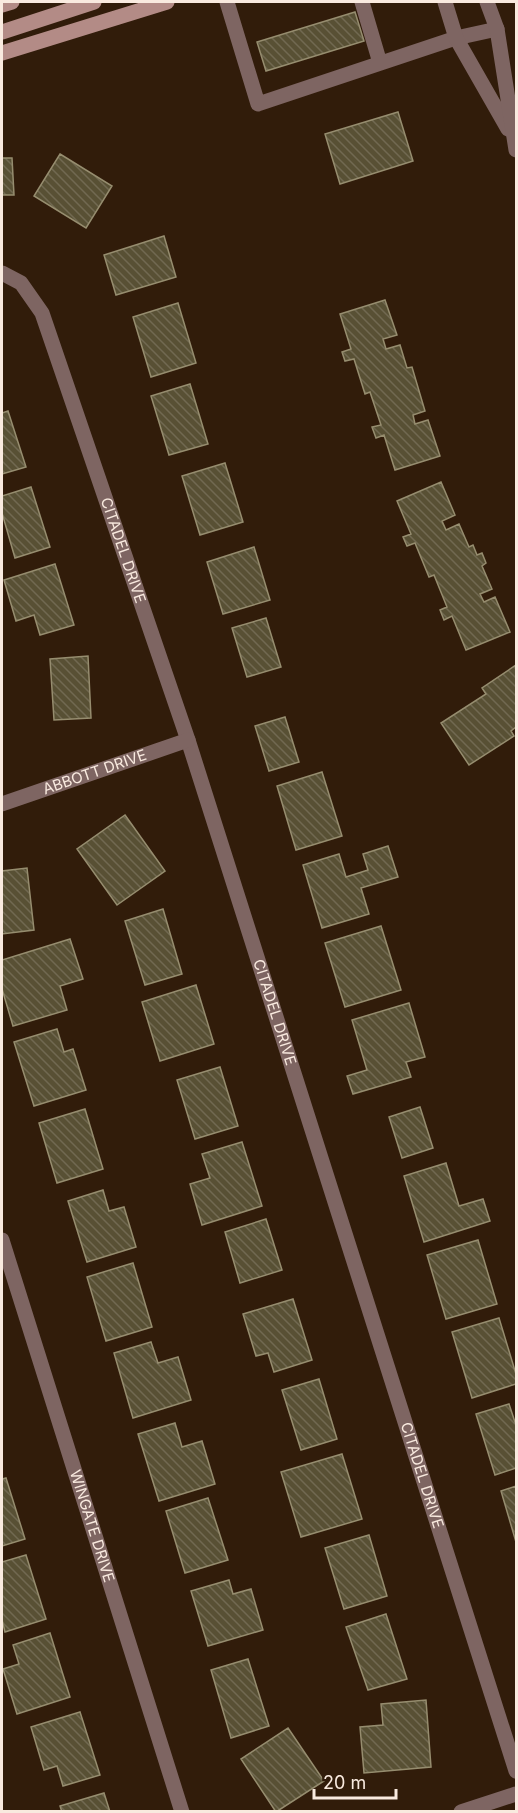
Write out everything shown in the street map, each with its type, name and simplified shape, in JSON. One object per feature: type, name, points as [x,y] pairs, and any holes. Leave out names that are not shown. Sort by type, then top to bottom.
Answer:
[{"type":"street","points":[[2,5],[12,2]]},
{"type":"street","points":[[2,32],[94,2]]},
{"type":"street","points":[[2,53],[167,2]]},
{"type":"street","points":[[227,2],[258,104],[456,38],[496,29]]},
{"type":"street","points":[[362,2],[380,63]]},
{"type":"street","points":[[445,2],[456,38],[514,144]]},
{"type":"street","points":[[487,2],[496,29],[514,144]]},
{"type":"street","name":"CITADEL DRIVE","points":[[2,273],[21,283],[42,313],[188,740],[516,1771]]},
{"type":"street","name":"ABBOTT DRIVE","points":[[2,804],[188,740]]},
{"type":"street","name":"WINGATE DRIVE","points":[[2,1240],[182,1812]]},
{"type":"street","points":[[461,1812],[516,1794]]},
{"type":"building","points":[[355,12],[364,41],[266,71],[257,42]]},
{"type":"building","points":[[398,112],[413,161],[340,184],[325,134]]},
{"type":"building","points":[[60,154],[112,186],[86,228],[34,196]]},
{"type":"building","points":[[2,158],[12,158],[14,195],[2,195]]},
{"type":"building","points":[[164,236],[176,277],[116,295],[104,255]]},
{"type":"building","points":[[385,300],[397,335],[383,339],[386,349],[400,345],[407,368],[412,367],[425,411],[413,415],[415,424],[428,420],[440,456],[395,470],[384,435],[376,438],[372,427],[381,425],[370,392],[365,394],[354,359],[345,361],[342,352],[351,349],[340,314]]},
{"type":"building","points":[[178,303],[196,363],[151,377],[133,317]]},
{"type":"building","points":[[190,384],[208,444],[169,455],[151,396]]},
{"type":"building","points":[[8,411],[26,467],[2,474],[2,413]]},
{"type":"building","points":[[225,463],[243,522],[200,535],[182,476]]},
{"type":"building","points":[[441,482],[455,515],[442,521],[446,530],[459,524],[469,547],[473,545],[477,555],[482,553],[486,563],[482,566],[492,589],[480,594],[484,602],[495,597],[510,632],[466,650],[452,616],[444,620],[440,610],[447,607],[434,575],[429,577],[415,543],[407,546],[403,537],[411,534],[397,501]]},
{"type":"building","points":[[31,487],[50,547],[15,558],[2,513],[2,496]]},
{"type":"building","points":[[254,547],[270,600],[223,614],[207,562]]},
{"type":"building","points":[[55,564],[74,625],[40,635],[34,615],[16,621],[4,580]]},
{"type":"building","points":[[266,618],[281,667],[247,677],[232,628]]},
{"type":"building","points":[[88,656],[91,718],[54,720],[50,659]]},
{"type":"building","points":[[516,665],[516,727],[511,731],[514,736],[469,765],[441,723],[486,694],[482,688]]},
{"type":"building","points":[[285,717],[299,762],[269,771],[255,726]]},
{"type":"building","points":[[322,772],[342,836],[296,850],[277,786]]},
{"type":"building","points":[[125,815],[165,871],[117,905],[77,849]]},
{"type":"building","points":[[388,846],[398,877],[361,888],[369,914],[322,928],[303,865],[339,854],[346,877],[368,870],[363,854]]},
{"type":"building","points":[[27,868],[34,930],[2,934],[2,871]]},
{"type":"building","points":[[163,909],[182,974],[145,985],[125,921]]},
{"type":"building","points":[[381,926],[401,990],[345,1007],[325,943]]},
{"type":"building","points":[[70,939],[83,979],[60,986],[67,1010],[13,1026],[2,989],[2,960]]},
{"type":"building","points":[[196,985],[214,1044],[160,1061],[142,1002]]},
{"type":"building","points":[[409,1003],[425,1057],[406,1062],[411,1077],[353,1094],[347,1076],[367,1070],[352,1020]]},
{"type":"building","points":[[57,1029],[64,1052],[73,1049],[86,1090],[34,1106],[14,1042]]},
{"type":"building","points":[[220,1067],[238,1126],[195,1139],[177,1080]]},
{"type":"building","points":[[420,1107],[433,1148],[402,1158],[389,1117]]},
{"type":"building","points":[[85,1109],[103,1169],[57,1183],[39,1123]]},
{"type":"building","points":[[242,1142],[262,1206],[202,1225],[190,1184],[210,1178],[202,1154]]},
{"type":"building","points":[[446,1163],[459,1206],[483,1199],[490,1221],[424,1242],[404,1176]]},
{"type":"building","points":[[103,1190],[109,1211],[124,1207],[136,1247],[87,1262],[68,1201]]},
{"type":"building","points":[[266,1219],[282,1270],[240,1283],[225,1232]]},
{"type":"building","points":[[478,1240],[497,1304],[446,1319],[427,1255]]},
{"type":"building","points":[[133,1263],[152,1327],[106,1341],[87,1277]]},
{"type":"building","points":[[293,1299],[312,1360],[274,1372],[268,1353],[256,1356],[243,1314]]},
{"type":"building","points":[[499,1318],[516,1374],[516,1384],[472,1398],[452,1332]]},
{"type":"building","points":[[151,1342],[158,1363],[178,1357],[191,1400],[133,1418],[114,1353]]},
{"type":"building","points":[[319,1379],[337,1439],[301,1450],[282,1390]]},
{"type":"building","points":[[509,1404],[516,1425],[516,1468],[495,1475],[476,1414]]},
{"type":"building","points":[[175,1423],[182,1447],[202,1441],[215,1484],[159,1501],[138,1434]]},
{"type":"building","points":[[342,1454],[362,1519],[301,1537],[281,1472]]},
{"type":"building","points":[[6,1478],[25,1539],[2,1546],[2,1479]]},
{"type":"building","points":[[516,1486],[516,1542],[501,1491]]},
{"type":"building","points":[[208,1498],[228,1560],[185,1573],[166,1511]]},
{"type":"building","points":[[369,1535],[387,1596],[344,1609],[325,1548]]},
{"type":"building","points":[[26,1555],[46,1619],[5,1632],[2,1620],[2,1562]]},
{"type":"building","points":[[229,1580],[233,1594],[251,1589],[263,1630],[208,1646],[191,1591]]},
{"type":"building","points":[[386,1614],[407,1679],[368,1690],[346,1627]]},
{"type":"building","points":[[50,1633],[70,1697],[17,1714],[3,1669],[19,1664],[13,1645]]},
{"type":"building","points":[[248,1659],[269,1726],[231,1738],[211,1670]]},
{"type":"building","points":[[426,1700],[431,1767],[364,1773],[360,1727],[383,1725],[381,1704]]},
{"type":"building","points":[[80,1712],[100,1775],[63,1786],[57,1766],[44,1770],[31,1727]]},
{"type":"building","points":[[288,1728],[324,1781],[276,1812],[241,1759]]},
{"type":"building","points":[[104,1793],[110,1812],[62,1812],[60,1806]]}]
